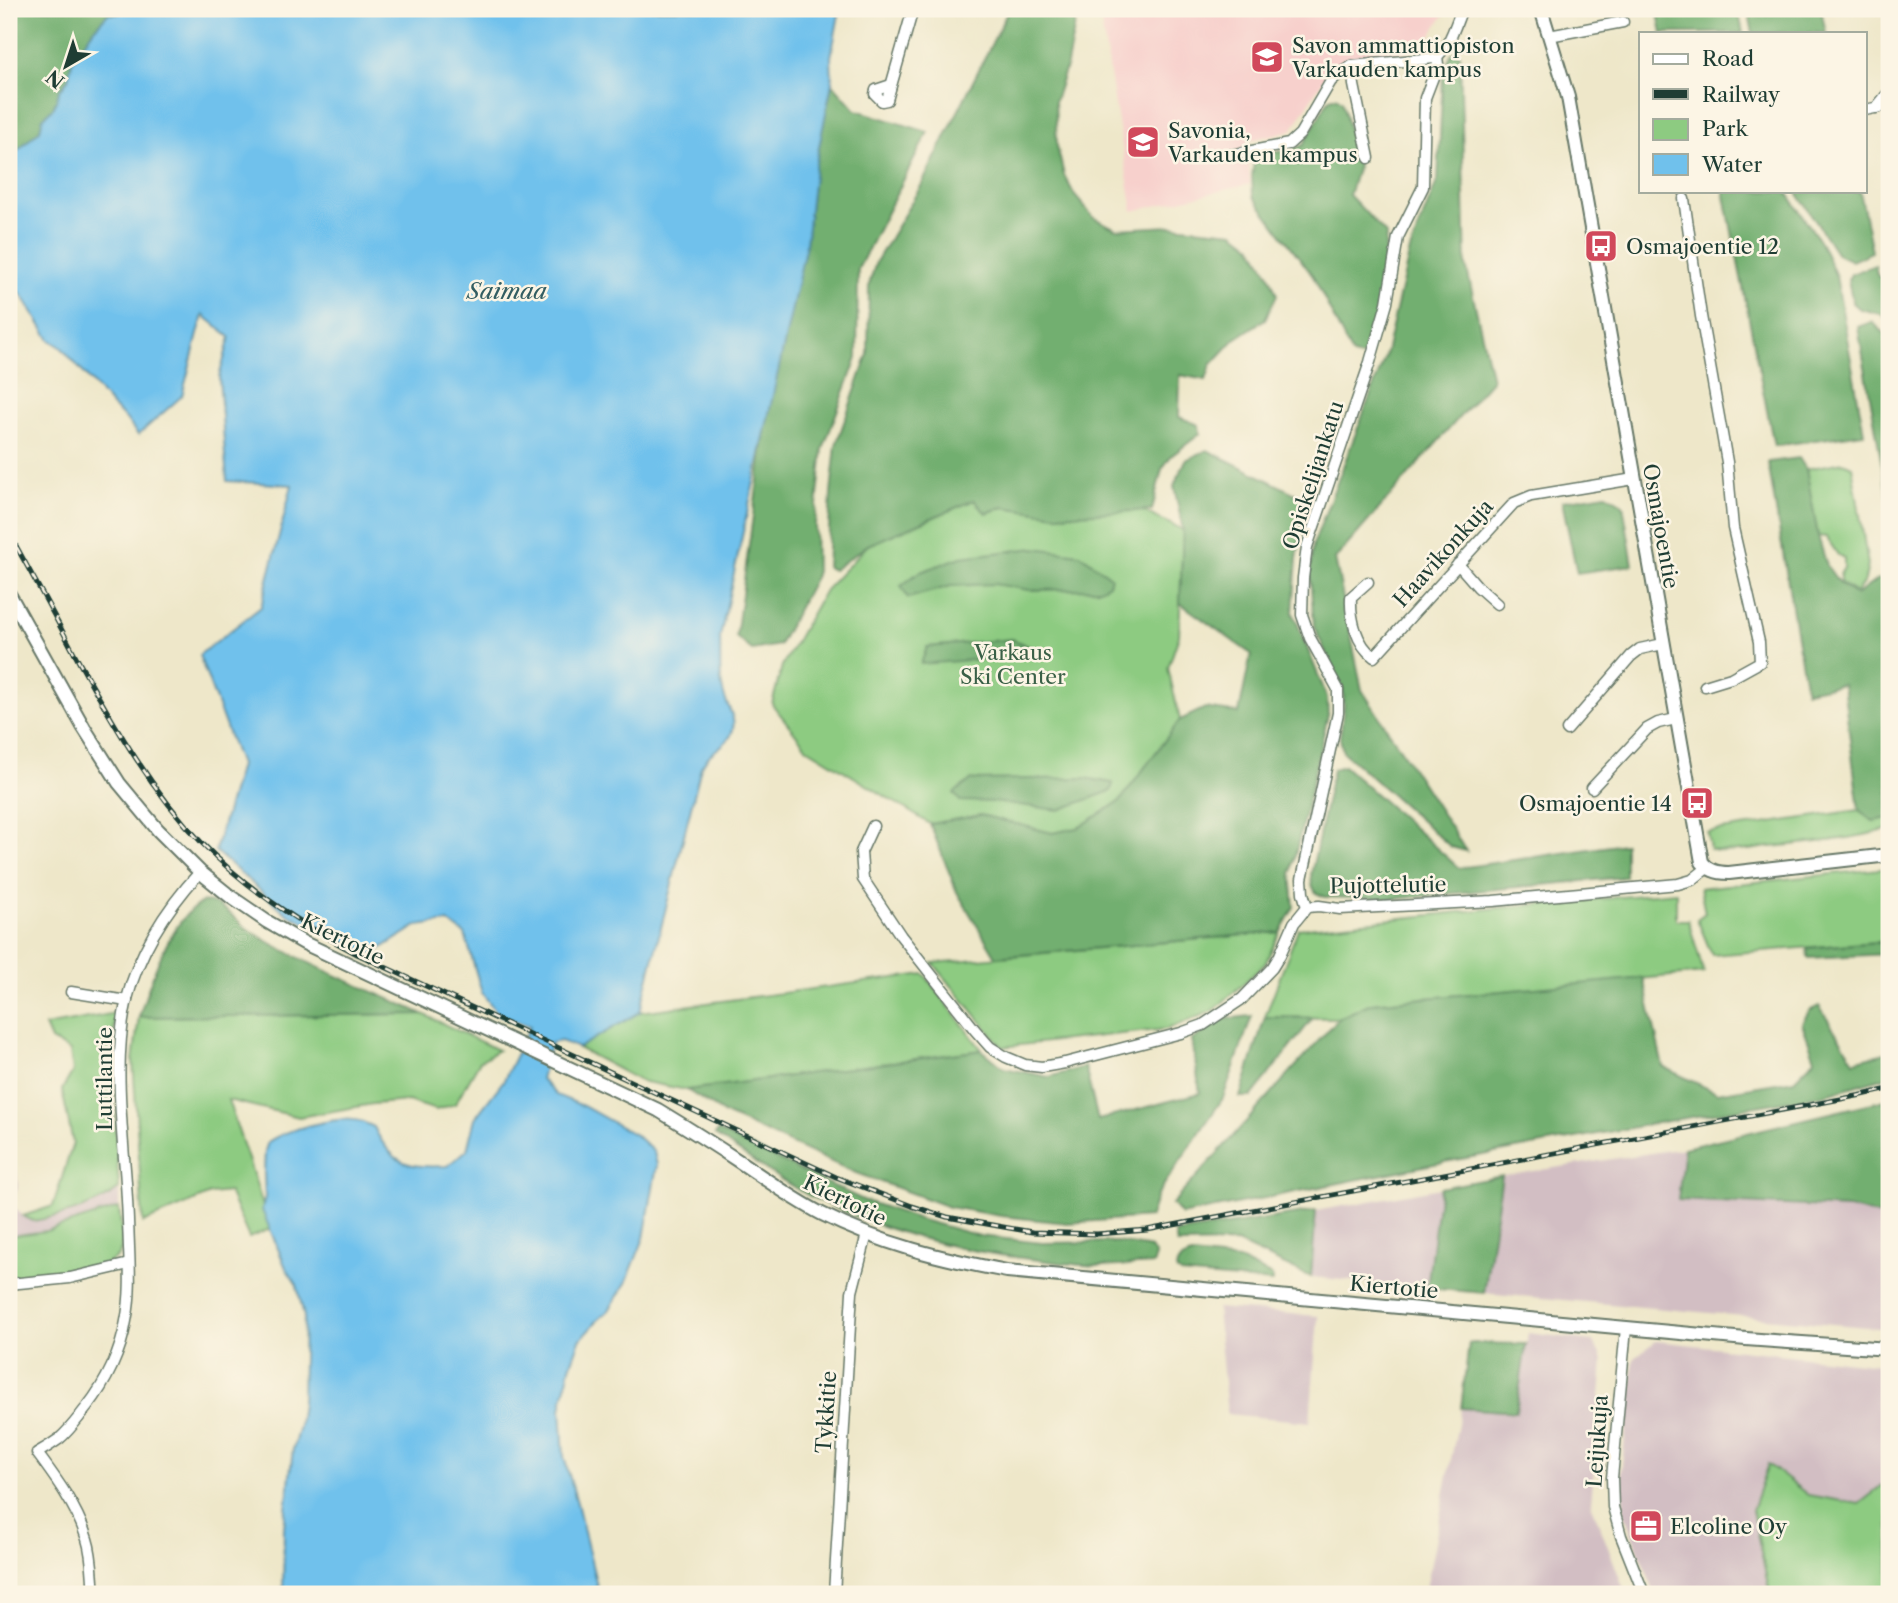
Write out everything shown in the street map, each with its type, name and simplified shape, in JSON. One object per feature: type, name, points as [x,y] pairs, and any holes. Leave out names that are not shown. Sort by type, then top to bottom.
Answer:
[{"type":"street","points":[[891,85],[913,9]]},
{"type":"street","name":"Opiskelijankatu","points":[[1307,907],[1302,879],[1338,713],[1338,689],[1310,638],[1302,615],[1307,547],[1370,362],[1387,303],[1398,237],[1423,187],[1426,98],[1438,64],[1437,56],[1446,47],[1462,9]]},
{"type":"street","name":"Osmajoentie","points":[[1541,9],[1568,97],[1700,856],[1707,868]]},
{"type":"street","points":[[1549,36],[1623,22]]},
{"type":"street","points":[[1231,155],[1289,144],[1300,134],[1332,80],[1352,66],[1437,56]]},
{"type":"street","points":[[1352,66],[1369,158]]},
{"type":"street","points":[[1870,109],[1889,92]]},
{"type":"street","points":[[1870,109],[1889,105]]},
{"type":"street","points":[[1684,200],[1701,316],[1730,465],[1733,528],[1759,642],[1760,662],[1731,678],[1705,686]]},
{"type":"street","name":"Haavikonkuja","points":[[1368,582],[1351,597],[1351,606],[1359,642],[1365,651],[1374,657],[1514,503],[1522,498],[1634,479]]},
{"type":"street","points":[[1458,564],[1497,604]]},
{"type":"street","name":"Kiertotie","points":[[9,594],[84,728],[120,783],[158,830],[200,872],[232,897],[304,943],[658,1110],[780,1190],[822,1214],[867,1234],[922,1253],[1007,1271],[1746,1339],[1889,1349]]},
{"type":"street","points":[[1567,730],[1631,656],[1640,649],[1663,644]]},
{"type":"street","points":[[1592,788],[1647,729],[1676,719]]},
{"type":"street","name":"Pujottelutie","points":[[873,826],[861,852],[863,879],[901,936],[990,1047],[1006,1058],[1025,1065],[1042,1067],[1181,1033],[1203,1025],[1242,999],[1272,968],[1294,923],[1307,907],[1340,909],[1493,901],[1665,885],[1692,880],[1707,868]]},
{"type":"street","points":[[1707,868],[1729,873],[1889,855]]},
{"type":"street","name":"Luttilantie","points":[[94,1594],[88,1540],[71,1502],[37,1453],[59,1438],[96,1395],[120,1346],[129,1301],[130,1264],[119,1097],[120,1054],[127,1001],[146,947],[166,915],[200,872]]},
{"type":"street","points":[[71,992],[127,1001]]},
{"type":"street","name":"Tykkitie","points":[[834,1594],[852,1292],[867,1234]]},
{"type":"street","points":[[9,1284],[70,1278],[130,1264]]},
{"type":"street","name":"Leijukuja","points":[[1626,1328],[1612,1478],[1613,1507],[1621,1536],[1644,1594]]},
{"type":"shaded area","points":[[1099,9],[1448,9],[1426,42],[1416,50],[1353,59],[1327,74],[1292,130],[1247,141],[1250,184],[1133,211]]},
{"type":"shaded area","points":[[9,1144],[18,1188],[11,1203],[23,1216],[33,1221],[49,1218],[110,1196],[119,1189],[119,1208],[46,1231],[9,1236]]},
{"type":"shaded area","points":[[1684,1148],[1679,1200],[1848,1208],[1889,1218],[1889,1329],[1484,1293],[1502,1176]]},
{"type":"shaded area","points":[[1440,1188],[1427,1288],[1311,1277],[1316,1211]]},
{"type":"shaded area","points":[[1217,1308],[1318,1316],[1310,1422],[1227,1414]]},
{"type":"shaded area","points":[[1528,1333],[1593,1341],[1603,1360],[1591,1503],[1626,1594],[1425,1594],[1461,1408],[1516,1412]]},
{"type":"shaded area","points":[[1656,1341],[1889,1366],[1889,1483],[1859,1504],[1808,1495],[1768,1465],[1752,1510],[1770,1594],[1655,1594],[1624,1513],[1621,1473],[1634,1359]]},
{"type":"green space","points":[[9,9],[118,9],[118,14],[108,14],[94,29],[72,62],[68,79],[59,92],[54,107],[43,118],[40,130],[9,158]]},
{"type":"green space","points":[[1007,9],[1078,9],[1067,64],[1055,101],[1057,146],[1064,175],[1075,196],[1094,218],[1116,229],[1172,226],[1234,232],[1252,246],[1277,295],[1265,319],[1235,339],[1211,365],[1206,380],[1180,375],[1179,417],[1199,425],[1200,434],[1171,456],[1162,469],[1152,510],[1057,515],[1003,507],[986,513],[974,500],[868,545],[833,570],[827,567],[836,445],[868,354],[869,285],[876,262],[921,186]]},
{"type":"green space","points":[[1657,9],[1738,9],[1743,32],[1662,32]]},
{"type":"green space","points":[[1748,9],[1821,9],[1826,32],[1753,32]]},
{"type":"green space","points":[[1452,53],[1460,54],[1466,265],[1492,380],[1335,559],[1362,690],[1466,851],[1451,847],[1343,752],[1340,738],[1343,689],[1314,627],[1310,574],[1313,545],[1385,357],[1410,250],[1438,179],[1443,73]]},
{"type":"green space","points":[[832,83],[856,110],[928,132],[858,269],[857,358],[823,449],[815,524],[816,575],[779,645],[752,650],[736,637],[765,430],[806,244],[815,167]]},
{"type":"green space","points":[[1336,97],[1342,101],[1358,166],[1349,195],[1386,234],[1378,317],[1369,347],[1361,357],[1352,355],[1313,276],[1253,196],[1254,162],[1261,154],[1293,150],[1303,145],[1329,99]]},
{"type":"green space","points":[[1724,192],[1787,192],[1819,240],[1836,276],[1864,433],[1774,446]]},
{"type":"green space","points":[[1797,192],[1860,192],[1872,252],[1852,261],[1837,254]]},
{"type":"green space","points":[[1875,265],[1877,275],[1889,285],[1889,321],[1881,314],[1860,309],[1853,303],[1848,280],[1851,274]]},
{"type":"green space","points":[[1872,322],[1889,337],[1889,506],[1858,327]]},
{"type":"green space","points":[[1207,450],[1306,499],[1297,559],[1293,613],[1327,697],[1328,715],[1291,873],[1294,907],[1280,932],[996,957],[957,892],[930,824],[981,815],[1052,833],[1078,828],[1120,801],[1180,720],[1205,708],[1239,713],[1251,654],[1180,603],[1183,530],[1174,486],[1186,460]]},
{"type":"green space","points":[[1799,458],[1806,469],[1818,536],[1827,566],[1839,583],[1856,595],[1878,579],[1889,579],[1889,818],[1873,821],[1859,810],[1843,684],[1806,691],[1768,462]]},
{"type":"green space","points":[[1843,462],[1852,466],[1868,565],[1865,580],[1856,593],[1840,582],[1844,558],[1838,555],[1826,537],[1818,536],[1806,469]]},
{"type":"green space","points":[[1606,494],[1623,504],[1633,565],[1577,573],[1562,501]]},
{"type":"green space","name":"Varkaus Ski Center","points":[[974,500],[986,513],[1003,507],[1057,515],[1139,509],[1183,530],[1179,636],[1168,668],[1180,720],[1120,801],[1078,828],[1052,833],[981,815],[930,824],[807,748],[772,704],[782,666],[825,590],[868,545]]},
{"type":"green space","points":[[1035,548],[1080,554],[1111,577],[1109,584],[1100,589],[1029,590],[994,584],[951,586],[908,598],[901,586],[918,573],[961,557]]},
{"type":"green space","points":[[1012,639],[1035,649],[1037,655],[921,664],[927,647]]},
{"type":"green space","points":[[1344,766],[1459,868],[1625,844],[1625,877],[1393,899],[1325,897],[1316,893],[1311,875],[1333,769]]},
{"type":"green space","points":[[1085,778],[1113,783],[1111,791],[1059,810],[995,802],[960,801],[954,793],[971,780]]},
{"type":"green space","points":[[1859,810],[1873,821],[1889,818],[1889,829],[1845,838],[1748,850],[1724,852],[1710,849],[1707,832]]},
{"type":"green space","points":[[1889,868],[1889,941],[1712,955],[1697,919],[1705,913],[1700,888]]},
{"type":"green space","points":[[1676,892],[1676,920],[1688,920],[1704,973],[1371,1003],[1339,1018],[1265,1017],[1298,929]]},
{"type":"green space","points":[[203,902],[223,908],[252,932],[293,955],[423,1014],[139,1017],[162,953],[180,922]]},
{"type":"green space","points":[[1280,932],[1265,964],[1213,1011],[1167,1029],[1002,1047],[933,963]]},
{"type":"green space","points":[[1889,941],[1889,954],[1808,958],[1807,948]]},
{"type":"green space","points":[[924,974],[982,1050],[687,1090],[640,1081],[578,1048],[640,1012]]},
{"type":"green space","points":[[1643,978],[1663,1067],[1717,1093],[1794,1080],[1815,1059],[1802,1023],[1809,1011],[1819,1006],[1854,1061],[1889,1052],[1889,1076],[1823,1095],[1434,1164],[1181,1215],[1172,1204],[1339,1018],[1371,1003]]},
{"type":"green space","points":[[116,1013],[111,1050],[119,1189],[78,1210],[33,1221],[23,1216],[53,1206],[73,1143],[62,1090],[73,1071],[70,1051],[51,1040],[45,1026]]},
{"type":"green space","points":[[423,1014],[498,1050],[480,1061],[455,1104],[436,1110],[408,1101],[373,1104],[299,1117],[228,1100],[270,1229],[249,1238],[229,1192],[210,1194],[143,1223],[133,1060],[139,1017]]},
{"type":"green space","points":[[1252,1016],[1223,1098],[1157,1195],[1150,1217],[1067,1223],[949,1207],[856,1173],[727,1115],[687,1090],[982,1050],[1004,1068],[1049,1077],[1085,1067],[1098,1120],[1200,1093],[1192,1040],[1224,1019]]},
{"type":"green space","points":[[1265,1017],[1313,1018],[1251,1097],[1240,1097]]},
{"type":"green space","points":[[1889,1099],[1889,1218],[1848,1208],[1678,1200],[1684,1148]]},
{"type":"green space","points":[[718,1131],[863,1200],[922,1220],[980,1236],[1042,1243],[1117,1242],[1151,1248],[1156,1256],[1153,1264],[1117,1266],[1058,1263],[973,1250],[917,1237],[863,1219],[810,1196],[715,1135]]},
{"type":"green space","points":[[1502,1176],[1484,1293],[1427,1288],[1440,1188]]},
{"type":"green space","points":[[119,1208],[122,1243],[120,1253],[113,1260],[87,1270],[9,1279],[9,1236],[46,1231]]},
{"type":"green space","points":[[1316,1211],[1311,1277],[1237,1243],[1177,1244],[1175,1233]]},
{"type":"green space","points":[[1192,1255],[1239,1260],[1272,1276],[1272,1282],[1181,1274],[1176,1270],[1179,1262]]},
{"type":"green space","points":[[1469,1343],[1526,1344],[1516,1412],[1461,1408]]},
{"type":"green space","points":[[1768,1464],[1808,1495],[1859,1504],[1889,1483],[1889,1594],[1770,1594],[1752,1510]]},
{"type":"water","name":"Saimaa","points":[[123,9],[840,9],[831,57],[832,83],[815,167],[806,244],[720,637],[721,683],[732,716],[733,730],[701,767],[640,1012],[578,1048],[561,1041],[551,1043],[541,1079],[556,1095],[583,1106],[637,1136],[654,1152],[657,1165],[644,1238],[626,1283],[609,1310],[580,1340],[570,1367],[561,1409],[564,1457],[599,1594],[283,1594],[284,1527],[293,1449],[302,1403],[304,1317],[297,1285],[286,1268],[262,1210],[265,1197],[265,1151],[268,1142],[312,1125],[338,1120],[361,1121],[374,1127],[388,1149],[403,1162],[422,1166],[447,1166],[467,1150],[475,1118],[504,1080],[530,1026],[499,1015],[482,993],[465,934],[448,922],[417,926],[372,954],[287,914],[215,851],[240,765],[199,655],[261,607],[292,485],[227,481],[219,377],[230,337],[203,315],[182,396],[138,435],[61,347],[50,340],[22,295],[9,281],[9,158],[40,130],[43,118],[54,107],[59,92],[68,79],[72,62],[94,29],[108,14],[118,14]]},
{"type":"railway","points":[[9,533],[93,688],[150,780],[202,843],[256,890],[295,918],[357,954],[836,1177],[947,1217],[1032,1232],[1097,1234],[1147,1230],[1889,1089]]},
{"type":"place","name":"Savon ammattiopiston Varkauden kampus","points":[[1267,57]]},
{"type":"place","name":"Savonia, Varkauden kampus","points":[[1143,142]]},
{"type":"place","name":"Osmajoentie 12","points":[[1601,246]]},
{"type":"place","name":"Osmajoentie 14","points":[[1697,803]]},
{"type":"place","name":"Elcoline Oy","points":[[1646,1526]]}]
